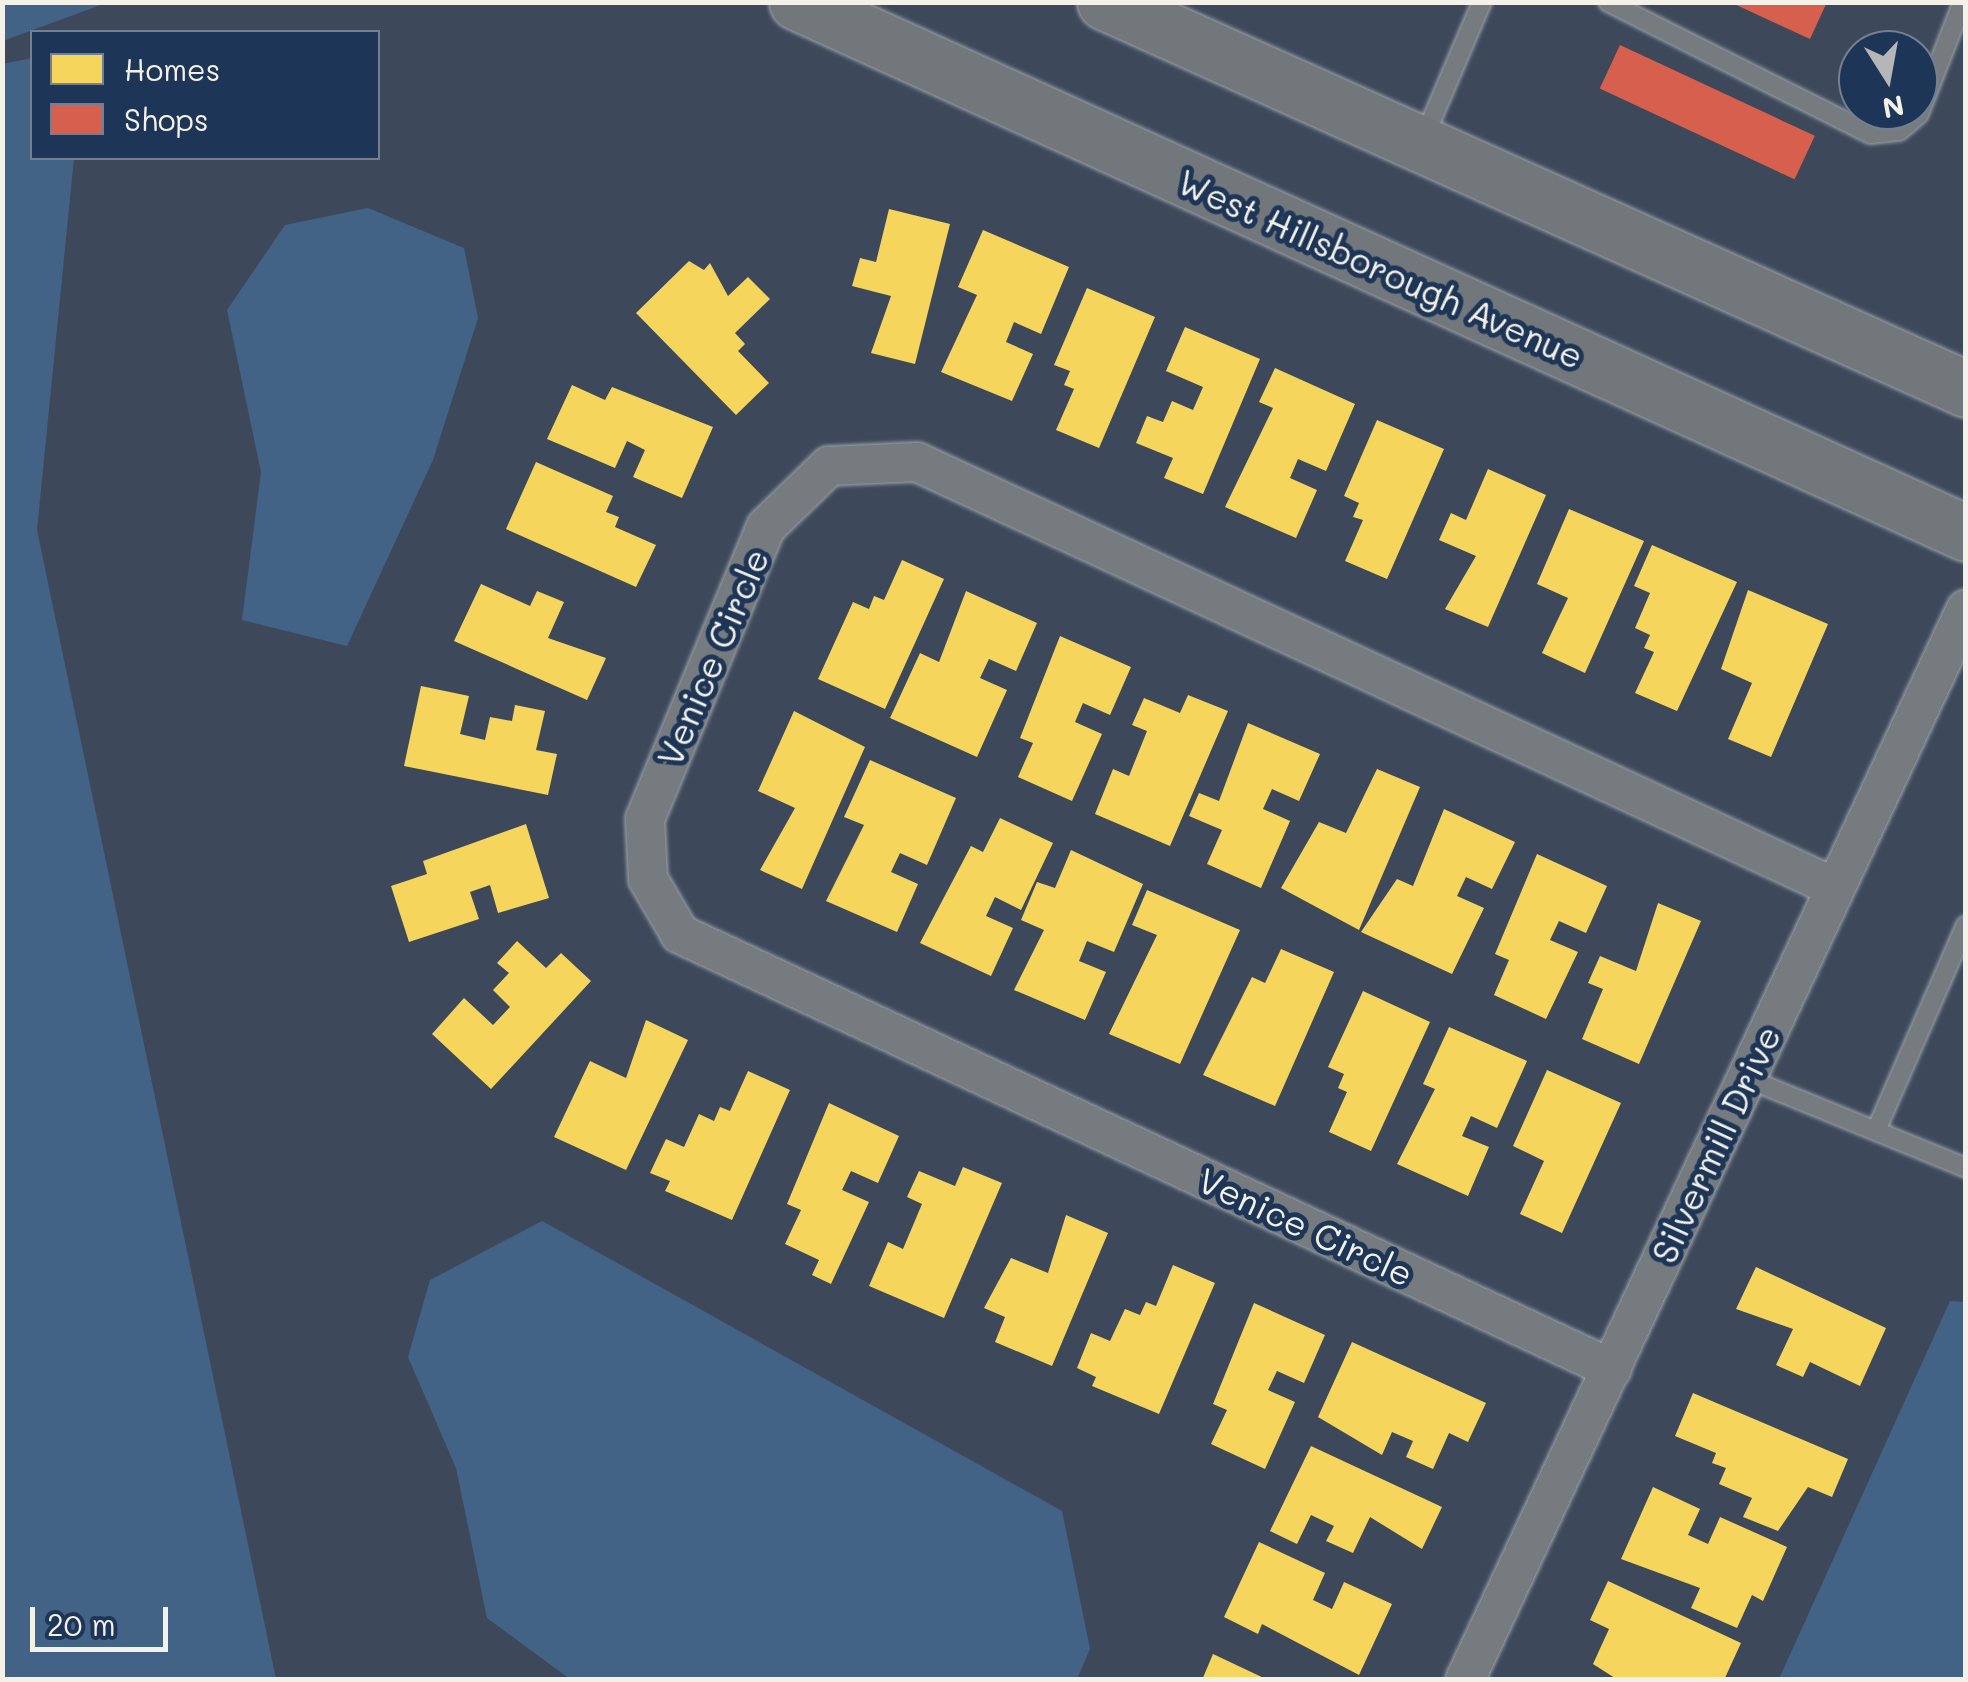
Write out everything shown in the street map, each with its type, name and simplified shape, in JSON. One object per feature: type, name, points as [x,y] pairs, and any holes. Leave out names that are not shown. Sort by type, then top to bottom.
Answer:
[{"type":"main road","name":"West Hillsborough Avenue","points":[[796,2],[1966,533]]},
{"type":"main road","points":[[1105,2],[1966,390]]},
{"type":"street","name":"Venice Circle","points":[[1612,1369],[680,934],[648,879],[645,819],[766,528],[829,466],[917,462],[1834,887]]},
{"type":"street","name":"Silvermill Drive","points":[[1465,1680],[1966,609]]},
{"type":"lane","points":[[1421,145],[1482,2]]},
{"type":"lane","points":[[1608,2],[1871,134],[1899,131],[1919,114],[1963,2]]},
{"type":"lane","points":[[1878,1126],[1966,925]]},
{"type":"lane","points":[[1746,1078],[1878,1126],[1966,1168]]},
{"type":"water","points":[[3,2],[106,3],[30,30],[3,41]]},
{"type":"water","points":[[30,58],[30,160],[74,160],[37,530],[276,1679],[3,1679],[2,64]]},
{"type":"water","points":[[368,208],[464,248],[478,318],[433,460],[347,646],[242,620],[261,472],[227,310],[285,225]]},
{"type":"water","points":[[542,1221],[1062,1511],[1090,1649],[1077,1679],[570,1679],[487,1618],[456,1468],[408,1357],[430,1280]]},
{"type":"water","points":[[1950,1301],[1966,1302],[1965,1679],[1779,1679]]},
{"type":"building: Homes","points":[[889,209],[950,224],[915,364],[871,353],[891,296],[852,286],[860,258],[876,262]]},
{"type":"building: Homes","points":[[983,230],[1069,267],[1041,334],[1014,322],[1006,342],[1033,354],[1012,401],[941,372],[977,295],[958,287]]},
{"type":"building: Homes","points":[[689,261],[704,270],[710,263],[728,296],[748,277],[770,299],[735,333],[745,344],[738,351],[769,383],[736,415],[636,313]]},
{"type":"building: Homes","points":[[1087,288],[1155,317],[1099,448],[1056,430],[1074,389],[1064,385],[1070,371],[1054,365]]},
{"type":"building: Homes","points":[[1185,327],[1260,359],[1203,494],[1164,478],[1173,458],[1136,443],[1147,416],[1163,422],[1172,401],[1193,410],[1203,387],[1166,371]]},
{"type":"building: Homes","points":[[1275,368],[1355,404],[1326,471],[1298,459],[1290,478],[1317,490],[1296,538],[1225,507],[1273,408],[1259,402]]},
{"type":"building: Homes","points":[[572,385],[605,400],[612,387],[713,427],[682,498],[633,477],[645,450],[627,441],[615,468],[547,439]]},
{"type":"building: Homes","points":[[1377,420],[1444,449],[1387,579],[1345,561],[1363,520],[1353,517],[1359,503],[1344,496]]},
{"type":"building: Homes","points":[[536,462],[613,496],[606,512],[619,517],[615,527],[656,545],[636,587],[506,529]]},
{"type":"building: Homes","points":[[1488,469],[1546,495],[1488,627],[1445,609],[1476,556],[1439,540],[1451,513],[1466,520]]},
{"type":"building: Homes","points":[[1569,509],[1644,541],[1585,673],[1542,653],[1568,598],[1537,584]]},
{"type":"building: Homes","points":[[1652,545],[1737,582],[1677,711],[1635,693],[1654,652],[1644,648],[1650,635],[1635,628],[1650,593],[1634,586]]},
{"type":"building: Homes","points":[[902,560],[944,579],[885,709],[818,679],[853,602],[869,609],[874,596],[884,600]]},
{"type":"building: Homes","points":[[481,584],[530,606],[537,591],[564,602],[548,638],[606,658],[587,700],[454,641]]},
{"type":"building: Homes","points":[[1748,590],[1828,624],[1771,757],[1728,739],[1752,683],[1721,669]]},
{"type":"building: Homes","points":[[966,591],[1037,623],[1016,671],[989,659],[980,678],[1007,690],[977,757],[890,718],[920,653],[939,662]]},
{"type":"building: Homes","points":[[1060,636],[1131,667],[1110,715],[1083,703],[1075,722],[1102,734],[1072,801],[1018,777],[1033,743],[1020,738]]},
{"type":"building: Homes","points":[[421,686],[469,696],[460,734],[485,740],[490,717],[512,721],[515,705],[545,711],[536,750],[557,754],[548,795],[404,766]]},
{"type":"building: Homes","points":[[1188,695],[1228,711],[1170,846],[1095,814],[1113,769],[1129,776],[1147,731],[1132,725],[1144,698],[1180,713]]},
{"type":"building: Homes","points":[[794,711],[865,747],[802,889],[760,870],[795,808],[758,791]]},
{"type":"building: Homes","points":[[1248,723],[1320,754],[1299,801],[1272,789],[1263,809],[1290,821],[1261,888],[1207,864],[1222,830],[1189,816],[1199,793],[1219,801]]},
{"type":"building: Homes","points":[[870,760],[956,798],[927,865],[900,853],[891,872],[918,884],[897,932],[826,901],[864,825],[844,817]]},
{"type":"building: Homes","points":[[1377,769],[1420,787],[1359,930],[1281,888],[1319,822],[1346,833]]},
{"type":"building: Homes","points":[[1444,809],[1515,842],[1492,889],[1466,877],[1457,896],[1484,908],[1452,974],[1361,932],[1397,879],[1413,886]]},
{"type":"building: Homes","points":[[1000,818],[1053,843],[1021,910],[995,897],[986,916],[1013,928],[991,976],[920,943],[971,846],[983,852]]},
{"type":"building: Homes","points":[[526,824],[549,898],[498,913],[490,885],[470,892],[479,919],[409,942],[391,886],[427,874],[423,861]]},
{"type":"building: Homes","points":[[1071,850],[1143,884],[1114,952],[1087,941],[1079,961],[1106,972],[1085,1020],[1014,990],[1044,930],[1021,920],[1037,882],[1055,888]]},
{"type":"building: Homes","points":[[1537,854],[1607,886],[1586,933],[1559,921],[1550,940],[1578,952],[1546,1019],[1494,995],[1509,960],[1495,954]]},
{"type":"building: Homes","points":[[1147,890],[1240,930],[1180,1064],[1109,1034],[1157,935],[1132,925]]},
{"type":"building: Homes","points":[[1658,903],[1701,921],[1639,1064],[1582,1039],[1603,989],[1588,983],[1600,956],[1636,971]]},
{"type":"building: Homes","points":[[517,941],[546,968],[561,953],[591,981],[491,1089],[432,1034],[464,998],[493,1025],[510,1007],[493,990],[509,973],[497,963]]},
{"type":"building: Homes","points":[[1281,949],[1334,972],[1275,1106],[1203,1075],[1252,977],[1265,983]]},
{"type":"building: Homes","points":[[1363,991],[1430,1022],[1371,1151],[1329,1132],[1347,1092],[1338,1088],[1344,1074],[1328,1067]]},
{"type":"building: Homes","points":[[646,1020],[688,1040],[626,1170],[554,1137],[590,1061],[626,1078]]},
{"type":"building: Homes","points":[[1449,1027],[1527,1061],[1497,1128],[1471,1116],[1462,1136],[1489,1147],[1468,1196],[1397,1164],[1435,1089],[1423,1084]]},
{"type":"building: Homes","points":[[1547,1070],[1621,1103],[1562,1233],[1520,1214],[1544,1161],[1513,1146]]},
{"type":"building: Homes","points":[[748,1071],[790,1090],[732,1220],[665,1191],[670,1181],[650,1173],[666,1139],[684,1147],[699,1114],[714,1121],[720,1107],[730,1111]]},
{"type":"building: Homes","points":[[829,1103],[899,1136],[878,1183],[851,1171],[842,1190],[869,1202],[831,1284],[812,1275],[819,1260],[785,1244],[801,1210],[787,1204]]},
{"type":"building: Homes","points":[[963,1167],[1002,1183],[944,1318],[869,1286],[888,1242],[903,1249],[922,1204],[907,1197],[919,1171],[955,1186]]},
{"type":"building: Homes","points":[[1066,1215],[1108,1233],[1052,1366],[995,1342],[1005,1317],[984,1308],[1011,1258],[1048,1273]]},
{"type":"building: Homes","points":[[1173,1265],[1215,1283],[1159,1414],[1092,1386],[1096,1377],[1077,1368],[1091,1333],[1110,1341],[1125,1309],[1140,1315],[1146,1302],[1156,1306]]},
{"type":"building: Homes","points":[[1756,1267],[1886,1328],[1860,1386],[1810,1362],[1803,1377],[1776,1365],[1793,1329],[1736,1309]]},
{"type":"building: Homes","points":[[1254,1303],[1325,1335],[1304,1383],[1277,1371],[1268,1390],[1295,1402],[1265,1469],[1211,1444],[1227,1410],[1213,1404]]},
{"type":"building: Homes","points":[[1352,1342],[1486,1403],[1468,1442],[1449,1433],[1433,1469],[1406,1457],[1413,1441],[1392,1432],[1382,1455],[1318,1417]]},
{"type":"building: Homes","points":[[1693,1393],[1848,1459],[1832,1497],[1808,1487],[1778,1531],[1743,1517],[1752,1498],[1719,1484],[1726,1468],[1712,1463],[1716,1453],[1675,1436]]},
{"type":"building: Homes","points":[[1311,1446],[1442,1507],[1422,1549],[1370,1517],[1353,1553],[1326,1541],[1334,1526],[1311,1515],[1297,1544],[1270,1531]]},
{"type":"building: Homes","points":[[1653,1487],[1700,1509],[1688,1535],[1708,1544],[1720,1517],[1787,1547],[1763,1601],[1752,1595],[1737,1628],[1691,1608],[1700,1588],[1621,1559]]},
{"type":"building: Homes","points":[[1259,1542],[1325,1573],[1313,1600],[1332,1609],[1344,1582],[1392,1604],[1359,1675],[1262,1624],[1258,1634],[1224,1617]]},
{"type":"building: Homes","points":[[1608,1581],[1741,1643],[1724,1680],[1618,1680],[1593,1664],[1609,1629],[1590,1620]]},
{"type":"building: Homes","points":[[1213,1654],[1268,1680],[1202,1680]]},
{"type":"building: Shops","points":[[1730,2],[1827,2],[1810,39]]},
{"type":"building: Shops","points":[[1620,45],[1815,136],[1795,179],[1600,89]]}]
